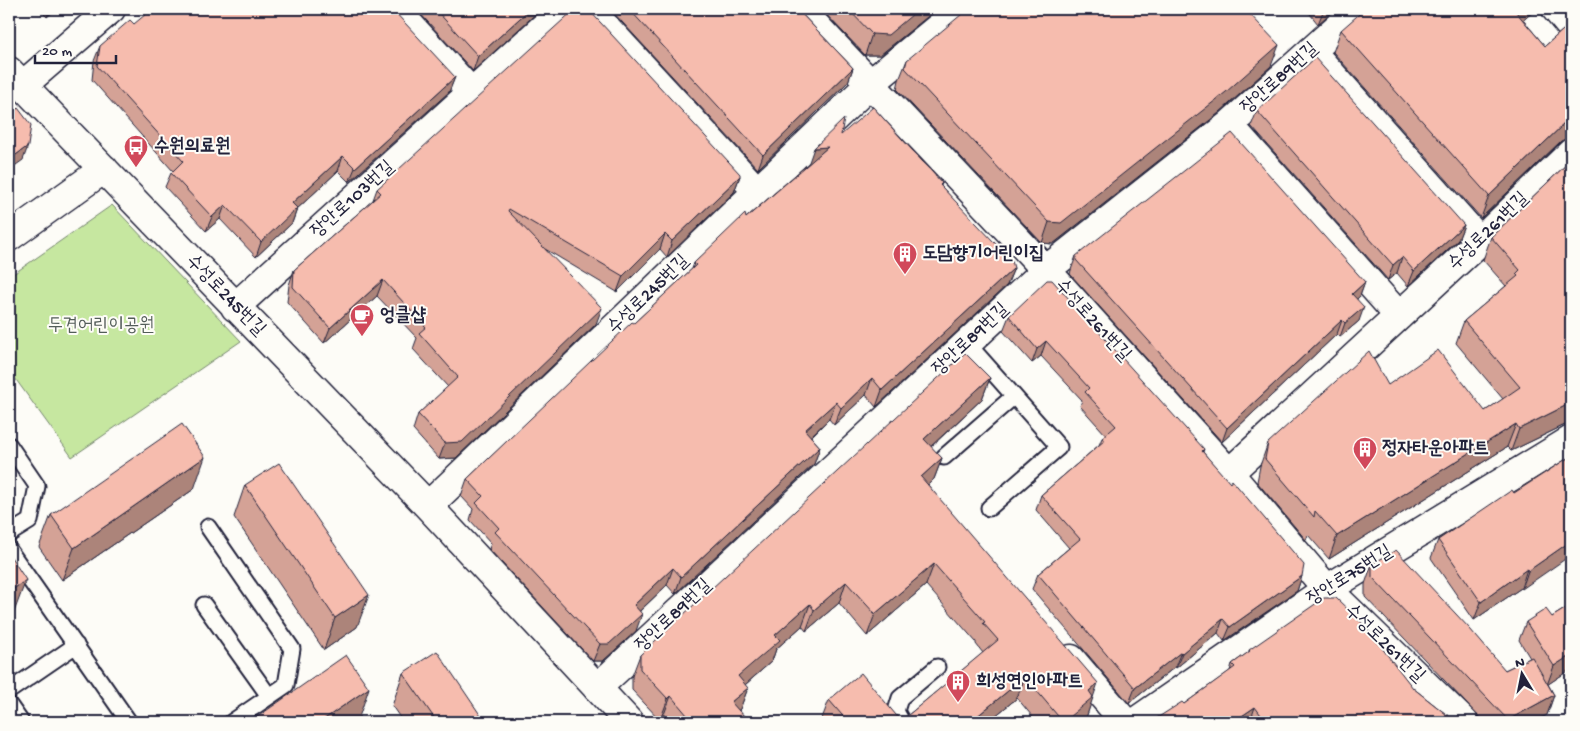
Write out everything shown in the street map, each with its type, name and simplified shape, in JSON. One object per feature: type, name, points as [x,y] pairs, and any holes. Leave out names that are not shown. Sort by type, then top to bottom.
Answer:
[{"type":"street","name":"수성로245번길","points":[[110,9],[13,84],[104,169],[428,506],[629,722]]},
{"type":"street","points":[[395,9],[471,92]]},
{"type":"street","name":"장안로103번길","points":[[235,307],[564,9]]},
{"type":"street","points":[[589,9],[757,191]]},
{"type":"street","name":"수성로261번길","points":[[800,9],[1046,270],[1229,473],[1327,589],[1464,722]]},
{"type":"street","points":[[870,84],[961,9]]},
{"type":"street","name":"장안로89번길","points":[[597,688],[1046,270],[1229,125],[1358,9]]},
{"type":"street","points":[[1556,9],[1571,27]]},
{"type":"street","points":[[1311,51],[1480,241]]},
{"type":"street","name":"수성로245번길","points":[[428,506],[870,84]]},
{"type":"street","points":[[1229,125],[1399,316]]},
{"type":"street","name":"수성로261번길","points":[[1229,473],[1480,241],[1571,153]]},
{"type":"street","points":[[9,236],[104,169]]},
{"type":"street","name":"장안로75번길","points":[[1136,722],[1327,589],[1571,440]]},
{"type":"street","points":[[1055,640],[1125,722]]},
{"type":"lane","points":[[967,344],[1059,447],[989,508]]},
{"type":"lane","points":[[944,457],[1014,396]]},
{"type":"lane","points":[[9,445],[37,486],[30,521],[9,534]]},
{"type":"lane","points":[[208,527],[292,649],[286,685],[232,722]]},
{"type":"lane","points":[[9,550],[129,722]]},
{"type":"lane","points":[[204,606],[270,696]]},
{"type":"lane","points":[[9,691],[76,645]]},
{"type":"lane","points":[[902,722],[896,711],[900,698],[937,667]]},
{"type":"lane","points":[[9,705],[21,722]]},
{"type":"green space","name":"두견어린이공원","points":[[112,205],[241,341],[72,457],[9,370],[9,277]]},
{"type":"building","points":[[152,9],[392,9],[455,77],[355,168],[343,156],[292,203],[297,208],[261,242],[225,205],[212,217],[171,173],[183,161],[97,66],[100,46],[130,20],[134,24]]},
{"type":"building","points":[[435,9],[530,9],[478,56]]},
{"type":"building","points":[[575,9],[588,9],[740,176],[672,241],[665,234],[623,276],[509,209],[508,211],[602,308],[462,442],[445,443],[418,414],[458,377],[419,333],[426,327],[383,280],[330,328],[293,287],[294,270],[381,193],[377,189]]},
{"type":"building","points":[[629,9],[797,9],[853,68],[763,155]]},
{"type":"building","points":[[848,9],[919,9],[888,35],[872,34]]},
{"type":"building","points":[[968,9],[1245,9],[1279,45],[1226,92],[1061,223],[1049,222],[905,68],[907,60]]},
{"type":"building","points":[[1365,9],[1519,9],[1516,12],[1545,46],[1571,23],[1571,117],[1489,196],[1341,30]]},
{"type":"building","points":[[1315,58],[1464,225],[1414,271],[1402,257],[1393,265],[1257,111]]},
{"type":"building","points":[[873,107],[942,183],[940,185],[1012,261],[1014,268],[882,390],[872,378],[841,408],[836,402],[805,430],[820,447],[681,577],[673,568],[634,605],[642,614],[609,644],[600,644],[495,532],[499,528],[476,503],[483,496],[467,479],[632,322],[634,323],[696,265],[694,263],[745,214],[746,218],[828,147],[814,148],[844,119],[841,135]]},
{"type":"building","points":[[18,108],[31,125],[28,146],[9,160],[9,115]]},
{"type":"building","points":[[1232,133],[1365,282],[1352,294],[1364,307],[1345,323],[1342,320],[1227,428],[1076,260],[1076,256]]},
{"type":"building","points":[[1571,160],[1571,403],[1519,429],[1516,424],[1337,536],[1315,511],[1314,517],[1265,459],[1268,443],[1369,351],[1388,385],[1438,350],[1485,411],[1520,387],[1464,321],[1518,276],[1516,274],[1520,270],[1491,237]]},
{"type":"building","points":[[1047,280],[1052,280],[1204,449],[1202,451],[1230,483],[1232,480],[1304,565],[1302,576],[1230,627],[1223,619],[1135,688],[1038,574],[1080,539],[1041,495],[1105,440],[1102,438],[1116,426],[1085,392],[1089,388],[1046,341],[1037,349],[1009,316]]},
{"type":"building","points":[[965,353],[990,378],[924,439],[942,458],[921,477],[1098,683],[1089,691],[1093,697],[1063,722],[1025,677],[970,722],[848,722],[829,700],[861,673],[901,721],[998,640],[983,623],[985,622],[934,564],[875,614],[846,582],[814,610],[810,604],[775,635],[780,640],[738,676],[748,688],[731,702],[749,722],[693,722],[671,696],[668,699],[640,669],[640,655]]},
{"type":"building","points":[[182,424],[205,457],[74,548],[51,515]]},
{"type":"building","points":[[1571,456],[1571,541],[1528,571],[1527,569],[1481,602],[1438,540],[1512,490],[1514,493]]},
{"type":"building","points":[[279,463],[369,595],[335,618],[245,485]]},
{"type":"building","points":[[1396,550],[1470,629],[1505,670],[1532,657],[1554,695],[1508,720],[1372,577],[1372,564]]},
{"type":"building","points":[[9,554],[26,580],[9,592]]},
{"type":"building","points":[[1324,598],[1336,598],[1364,625],[1413,688],[1456,722],[1266,722],[1255,707],[1233,722],[1160,722],[1157,718],[1182,702],[1184,704],[1235,667],[1232,664],[1249,650]]},
{"type":"building","points":[[1571,605],[1571,655],[1554,666],[1526,622],[1546,609],[1552,617]]},
{"type":"building","points":[[437,651],[485,722],[437,722],[403,673]]},
{"type":"building","points":[[346,655],[369,688],[320,722],[250,722]]},
{"type":"place","name":"수원의료원","points":[[136,168]]},
{"type":"place","name":"도담향기어린이집","points":[[905,275]]},
{"type":"place","name":"엉클샵","points":[[362,337]]},
{"type":"place","name":"정자타운아파트","points":[[1365,470]]},
{"type":"place","name":"희성연인아파트","points":[[958,703]]}]
